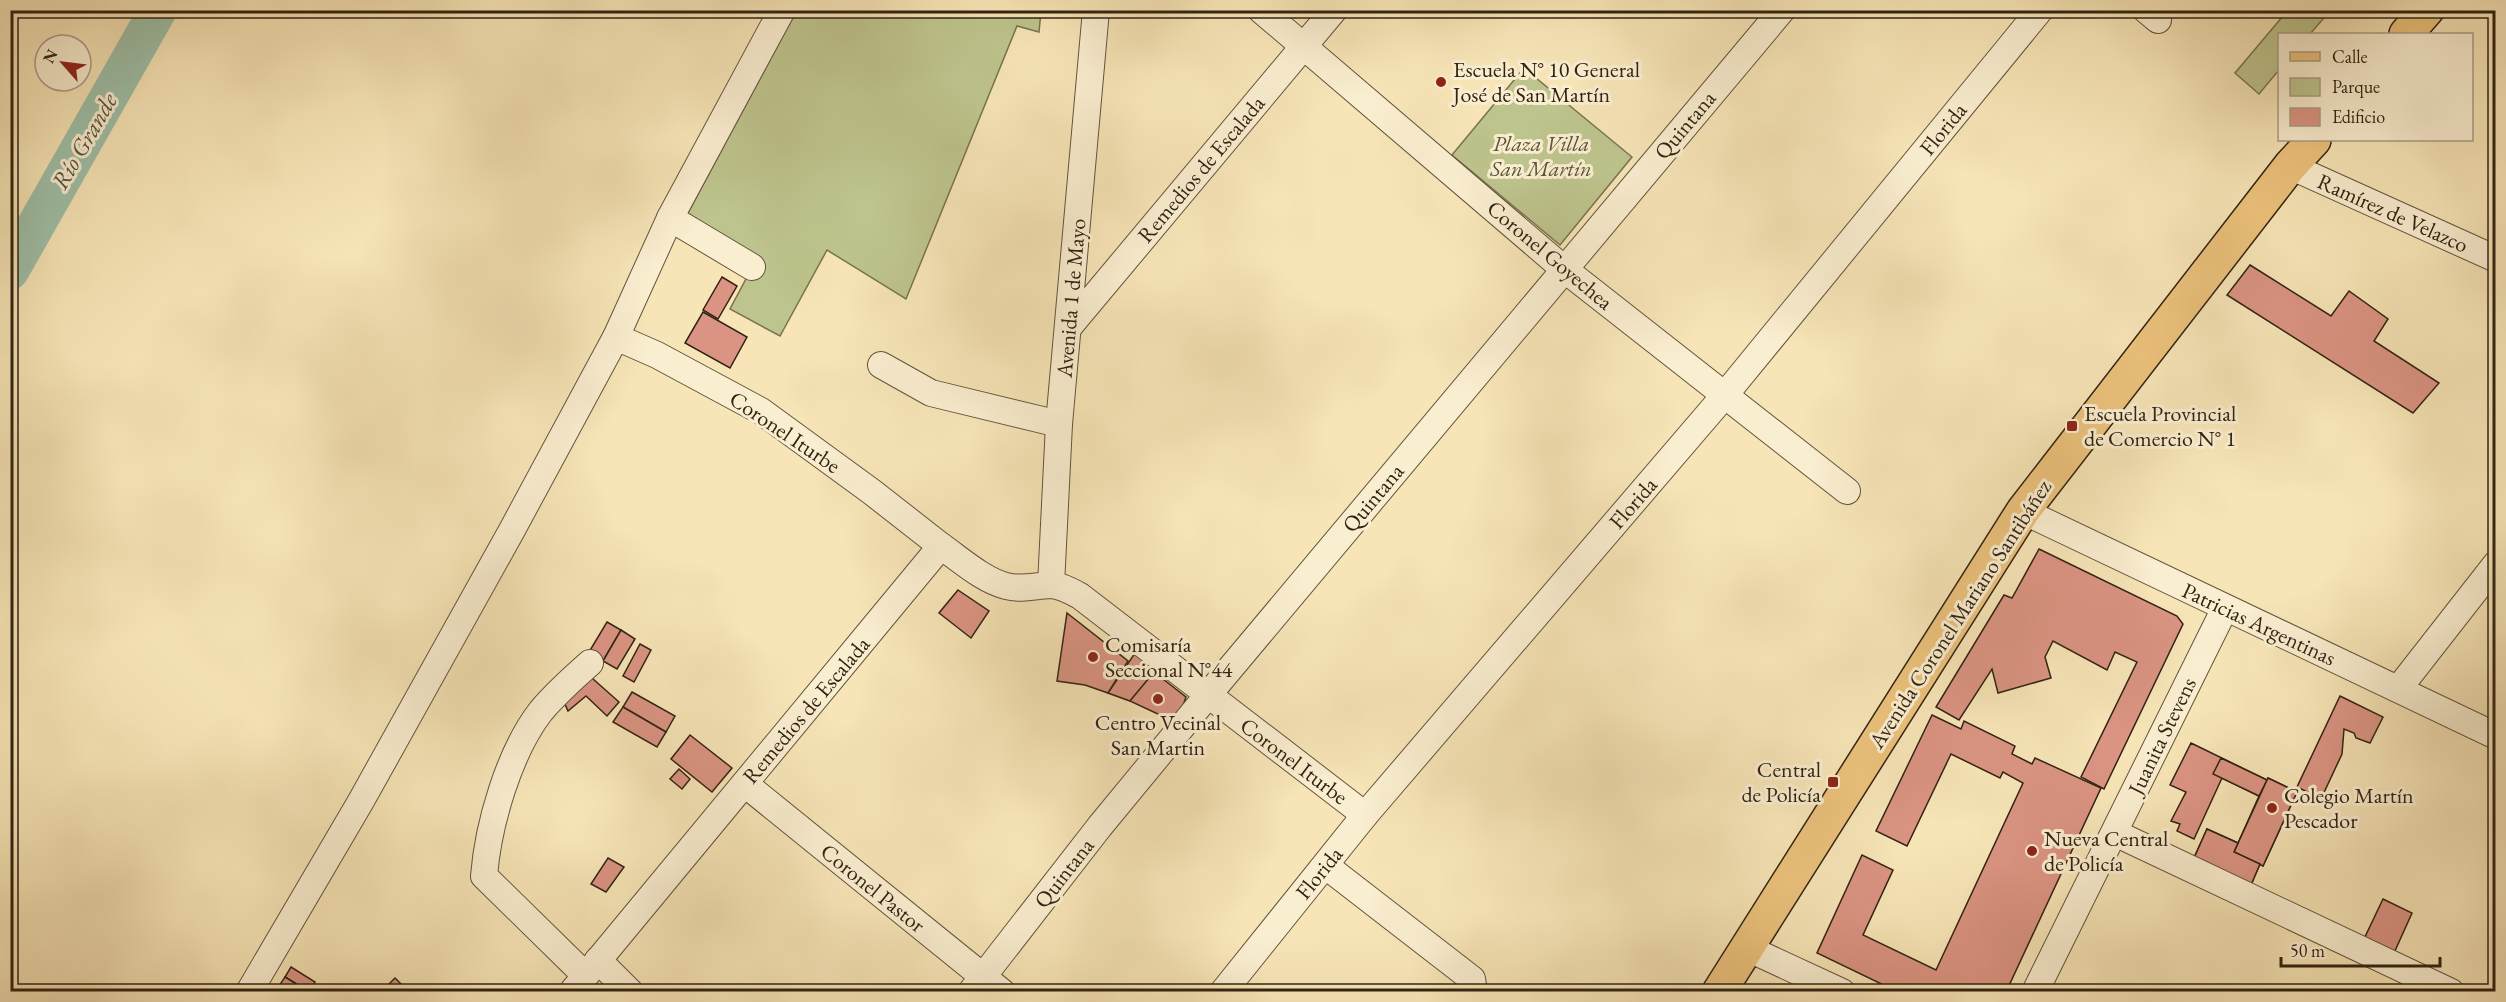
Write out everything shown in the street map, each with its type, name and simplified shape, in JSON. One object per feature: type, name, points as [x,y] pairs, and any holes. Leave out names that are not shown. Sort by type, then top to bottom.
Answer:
[{"type":"main road","points":[[2407,33],[2427,10]]},
{"type":"main road","name":"Avenida Coronel Mariano Santibáñez","points":[[1719,992],[2023,511],[2290,166],[2313,141]]},
{"type":"street","points":[[249,992],[512,530],[616,337],[670,218],[782,10]]},
{"type":"street","name":"Avenida 1 de Mayo","points":[[1051,585],[1059,424],[1096,10]]},
{"type":"street","name":"Coronel Goyechea","points":[[1261,10],[1564,269],[1847,490]]},
{"type":"street","name":"Remedios de Escalada","points":[[1068,328],[1334,10]]},
{"type":"street","name":"Quintana","points":[[985,987],[1100,826],[1782,10]]},
{"type":"street","name":"Florida","points":[[1222,992],[1365,815],[1724,396],[2040,10]]},
{"type":"street","name":"Ramírez de Velazco","points":[[2290,166],[2496,259]]},
{"type":"street","points":[[670,218],[752,267]]},
{"type":"street","name":"Coronel Iturbe","points":[[616,337],[657,355],[760,411],[872,492],[941,546]]},
{"type":"street","points":[[881,365],[931,393],[1059,424]]},
{"type":"street","name":"Patricias Argentinas","points":[[2023,511],[2496,736]]},
{"type":"street","points":[[941,546],[985,576],[1005,586],[1026,589],[1051,585]]},
{"type":"street","name":"Remedios de Escalada","points":[[585,975],[941,546]]},
{"type":"street","points":[[2399,688],[2496,564]]},
{"type":"street","name":"Coronel Iturbe","points":[[1051,585],[1080,596],[1365,815]]},
{"type":"street","name":"Juanita Stevens","points":[[2035,992],[2225,609]]},
{"type":"street","points":[[590,663],[558,691],[540,712],[517,753],[492,820],[486,848],[484,876],[585,975],[630,992]]},
{"type":"street","name":"Coronel Pastor","points":[[745,784],[985,987]]},
{"type":"street","points":[[2115,833],[2451,992]]},
{"type":"street","points":[[1326,866],[1473,985]]},
{"type":"street","points":[[1747,948],[1842,992]]},
{"type":"green space","points":[[2288,10],[2330,11],[2311,33],[2278,33],[2278,71],[2259,94],[2235,73]]},
{"type":"green space","points":[[796,11],[1041,11],[1039,32],[1017,26],[906,299],[827,250],[780,336],[730,309],[756,260],[688,213]]},
{"type":"green space","name":"Plaza Villa San Martín","points":[[1524,68],[1632,157],[1560,245],[1452,155]]},
{"type":"building","points":[[2250,265],[2331,316],[2349,291],[2388,319],[2374,341],[2439,383],[2413,413],[2227,295]]},
{"type":"building","points":[[722,277],[737,286],[718,319],[703,310]]},
{"type":"building","points":[[703,312],[747,337],[730,368],[685,343]]},
{"type":"building","points":[[2039,549],[2177,616],[2183,624],[2104,789],[2081,777],[2137,662],[2115,652],[2107,670],[2053,641],[2045,657],[2051,678],[1998,693],[1992,669],[1959,720],[1936,707],[2004,595],[2012,598]]},
{"type":"building","points":[[958,590],[989,611],[971,638],[939,613]]},
{"type":"building","name":"Comisaría Seccional N°44","points":[[1067,613],[1128,661],[1108,693],[1085,685],[1057,681]]},
{"type":"building","points":[[607,622],[621,630],[603,661],[589,652]]},
{"type":"building","points":[[621,630],[635,639],[617,669],[603,661]]},
{"type":"building","points":[[640,644],[651,650],[634,682],[623,676]]},
{"type":"building","points":[[1135,653],[1157,669],[1130,701],[1108,693]]},
{"type":"building","name":"Centro Vecinal San Martin","points":[[1154,672],[1186,697],[1177,723],[1130,701]]},
{"type":"building","points":[[592,678],[619,702],[607,716],[586,696],[568,711],[564,702]]},
{"type":"building","points":[[632,692],[675,716],[666,732],[623,707]]},
{"type":"building","points":[[2340,696],[2383,717],[2370,743],[2356,738],[2354,733],[2344,729],[2342,754],[2321,799],[2297,787]]},
{"type":"building","points":[[623,707],[666,732],[657,747],[613,722]]},
{"type":"building","name":"Nueva Central de Policía","points":[[1932,715],[1961,729],[1964,721],[2015,746],[2012,754],[2032,764],[2035,758],[2101,788],[2006,992],[1898,992],[1817,953],[1862,855],[1893,870],[1863,935],[1936,970],[2023,783],[2003,772],[2000,778],[1951,754],[1907,846],[1876,831]]},
{"type":"building","points":[[690,735],[732,768],[712,792],[671,759]]},
{"type":"building","name":"Colegio Martín Pescador","points":[[2191,743],[2297,792],[2263,866],[2260,864],[2251,885],[2194,858],[2207,829],[2238,843],[2259,796],[2222,778],[2194,839],[2177,831],[2180,824],[2171,821],[2186,792],[2170,785]]},
{"type":"building","name":"Colegio Martín Pescador","points":[[2221,758],[2267,780],[2259,796],[2213,774]]},
{"type":"building","points":[[679,769],[690,779],[682,789],[670,779]]},
{"type":"building","name":"Colegio Martín Pescador","points":[[2268,778],[2297,792],[2263,866],[2234,852]]},
{"type":"building","name":"Colegio Martín Pescador","points":[[2207,829],[2238,843],[2234,852],[2260,864],[2251,885],[2194,858]]},
{"type":"building","points":[[608,858],[624,867],[606,892],[591,884]]},
{"type":"building","points":[[2383,899],[2412,913],[2394,953],[2364,939]]},
{"type":"building","points":[[291,967],[315,982],[310,992],[285,977]]},
{"type":"building","points":[[285,977],[309,992],[288,992],[279,986]]},
{"type":"building","points":[[395,978],[403,986],[397,992],[381,992]]},
{"type":"waterway","name":"Río Grande","points":[[10,271],[158,10]]},
{"type":"waterway","name":"Río Grande","points":[[10,255],[21,252]]},
{"type":"place","name":"Escuela N° 10 General José de San Martín","points":[[1441,82]]},
{"type":"place","name":"Escuela Provincial de Comercio N° 1","points":[[2072,426]]},
{"type":"place","name":"Comisaría Seccional N°44","points":[[1093,657]]},
{"type":"place","name":"Centro Vecinal San Martin","points":[[1158,699]]},
{"type":"place","name":"Central de Policía","points":[[1833,782]]},
{"type":"place","name":"Colegio Martín Pescador","points":[[2272,808]]},
{"type":"place","name":"Nueva Central de Policía","points":[[2032,851]]}]
